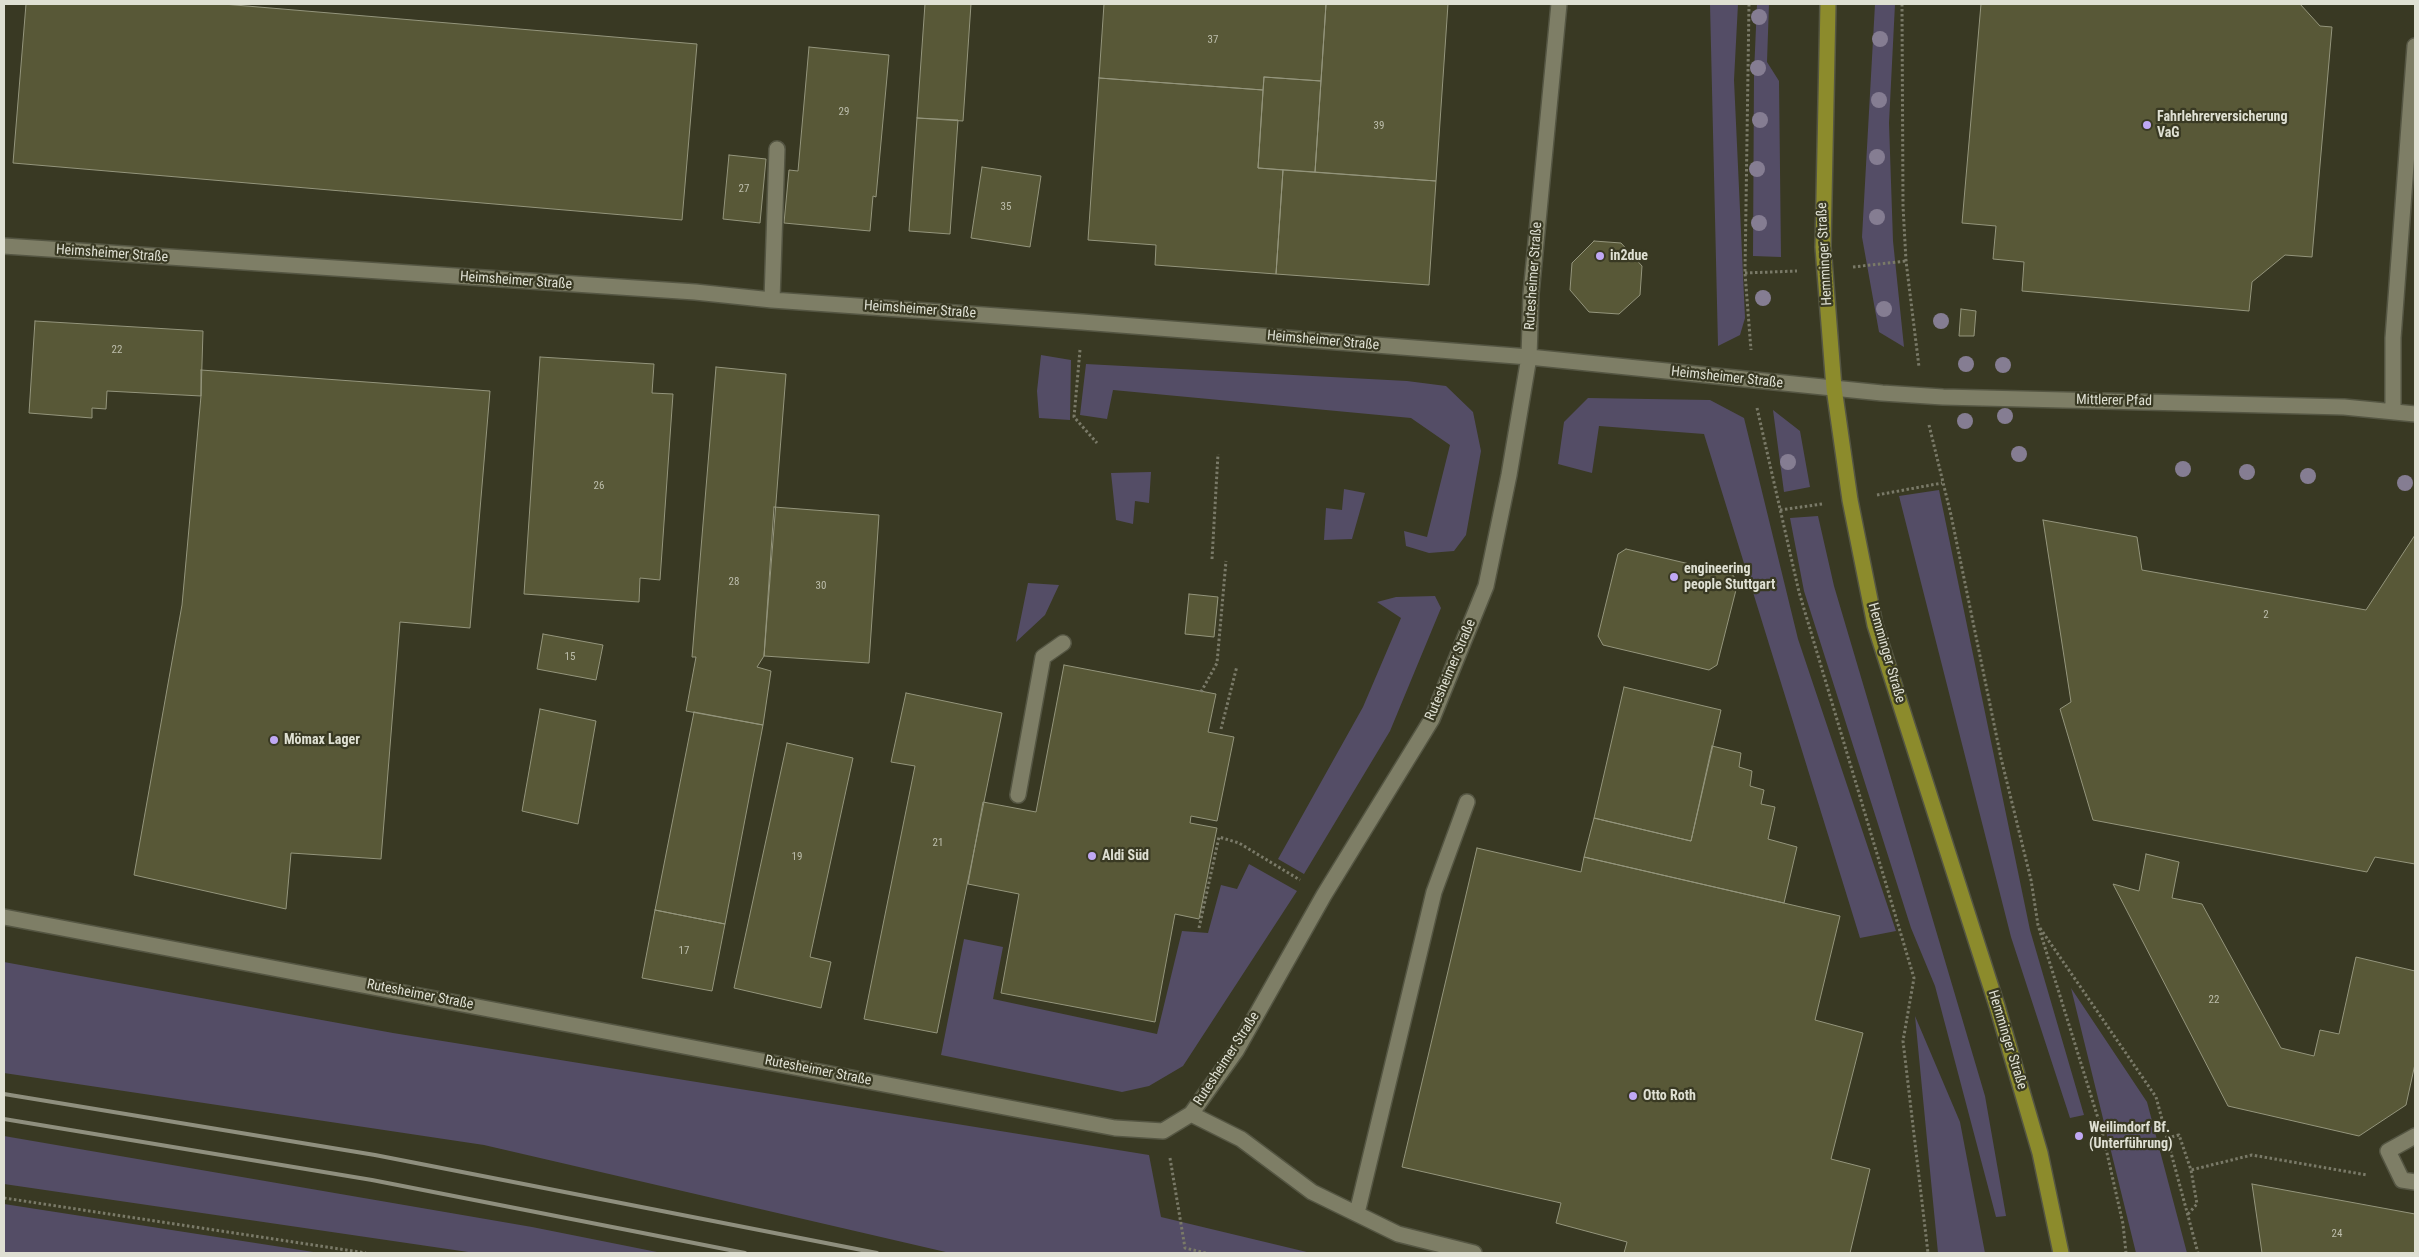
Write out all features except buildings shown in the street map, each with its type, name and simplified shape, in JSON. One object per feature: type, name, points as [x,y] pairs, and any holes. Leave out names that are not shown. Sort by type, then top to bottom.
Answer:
[{"type":"main road","name":"Hemminger Straße","points":[[1828,4],[1823,247],[1834,388],[1850,500],[1875,625],[2002,1024],[2040,1153],[2061,1253]]},
{"type":"street","name":"Rutesheimer Straße","points":[[4,917],[1115,1128],[1164,1131],[1192,1114],[1236,1051],[1324,895],[1432,719],[1486,586],[1509,476],[1529,357],[1531,294],[1559,4]]},
{"type":"street","points":[[2393,412],[2392,338],[2415,46]]},
{"type":"street","points":[[772,300],[777,149]]},
{"type":"street","name":"Heimsheimer Straße","points":[[4,246],[695,292],[772,300],[1082,322],[1529,357],[1834,388]]},
{"type":"street","name":"Mittlerer Pfad","points":[[1834,388],[1923,396],[2344,407],[2415,414]]},
{"type":"street","points":[[1018,795],[1043,657],[1063,643]]},
{"type":"street","points":[[1356,1213],[1434,892],[1468,802]]},
{"type":"street","points":[[1192,1114],[1241,1140],[1312,1192],[1398,1234],[1474,1253]]},
{"type":"street","points":[[2409,1182],[2388,1151],[2415,1136]]},
{"type":"path","points":[[1750,4],[1745,273],[1751,381],[1799,592],[1914,978],[1903,1041],[1928,1253]]},
{"type":"path","points":[[1902,4],[1904,215],[1912,319],[1923,396],[1951,516],[2001,758],[2031,880],[2038,925],[2102,1131],[2123,1224],[2126,1253]]},
{"type":"path","points":[[1082,322],[1074,417],[1097,443]]},
{"type":"path","points":[[1212,559],[1218,454]]},
{"type":"path","points":[[1201,692],[1217,663],[1226,561]]},
{"type":"path","points":[[1221,730],[1237,666]]},
{"type":"path","points":[[1199,928],[1219,837],[1239,843],[1324,895]]},
{"type":"path","points":[[2038,925],[2156,1097],[2198,1253]]},
{"type":"path","points":[[1164,1131],[1175,1183],[1185,1248],[1206,1253]]},
{"type":"path","points":[[2167,1138],[2179,1134],[2191,1170],[2197,1204],[2188,1214]]},
{"type":"path","points":[[2191,1170],[2252,1156],[2409,1182]]},
{"type":"path","points":[[4,1198],[366,1253]]},
{"type":"shaded area","points":[[1710,4],[1738,4],[1734,80],[1745,318],[1740,335],[1718,346]]},
{"type":"shaded area","points":[[1757,4],[1769,4],[1767,62],[1779,81],[1781,257],[1753,256],[1754,73]]},
{"type":"shaded area","points":[[1875,4],[1895,4],[1889,123],[1893,241],[1904,347],[1879,332],[1862,237]]},
{"type":"shaded area","points":[[1041,355],[1071,360],[1070,420],[1039,418],[1037,391]]},
{"type":"shaded area","points":[[1086,364],[1407,381],[1446,386],[1473,412],[1481,451],[1466,535],[1454,551],[1429,553],[1406,546],[1404,531],[1427,537],[1450,445],[1411,418],[1113,390],[1107,419],[1080,415]]},
{"type":"shaded area","points":[[1588,398],[1710,400],[1744,418],[1798,639],[1896,931],[1860,938],[1704,434],[1599,426],[1592,473],[1558,464],[1564,422]]},
{"type":"shaded area","points":[[1773,410],[1800,431],[1810,487],[1784,492]]},
{"type":"shaded area","points":[[1151,472],[1149,503],[1135,501],[1133,524],[1116,520],[1111,473]]},
{"type":"shaded area","points":[[1344,489],[1365,493],[1352,539],[1324,540],[1326,508],[1342,510]]},
{"type":"shaded area","points":[[1939,490],[2030,930],[2084,1115],[2070,1118],[2011,937],[1899,496]]},
{"type":"shaded area","points":[[1818,516],[1834,586],[1985,1096],[2006,1216],[1996,1217],[1935,986],[1911,928],[1804,591],[1790,518]]},
{"type":"shaded area","points":[[1028,583],[1059,585],[1045,615],[1016,642]]},
{"type":"shaded area","points":[[1435,596],[1441,608],[1390,731],[1304,874],[1278,859],[1363,707],[1401,618],[1377,602],[1396,597]]},
{"type":"shaded area","points":[[1249,864],[1297,891],[1183,1066],[1149,1086],[1122,1092],[941,1055],[964,939],[1003,947],[993,999],[1157,1034],[1182,931],[1208,933],[1221,885],[1237,889]]},
{"type":"shaded area","points":[[4,962],[393,1033],[1149,1155],[1161,1217],[1311,1253],[950,1253],[484,1145],[4,1073]]},
{"type":"shaded area","points":[[2071,988],[2147,1102],[2187,1253],[2136,1253]]},
{"type":"shaded area","points":[[1915,1016],[1960,1122],[1985,1253],[1938,1253]]},
{"type":"shaded area","points":[[4,1136],[532,1227],[662,1253],[475,1253],[4,1184]]},
{"type":"shaded area","points":[[4,1204],[320,1253],[4,1253]]},
{"type":"railway","points":[[4,1094],[375,1155],[877,1253]]},
{"type":"railway","points":[[4,1119],[372,1180],[745,1253]]},
{"type":"place","name":"Fahrlehrerversicherung VaG","points":[[2147,125]]},
{"type":"place","name":"in2due","points":[[1600,256]]},
{"type":"place","name":"engineering people Stuttgart","points":[[1674,577]]},
{"type":"place","name":"Mömax Lager","points":[[274,740]]},
{"type":"place","name":"Aldi Süd","points":[[1092,856]]},
{"type":"place","name":"Otto Roth","points":[[1633,1096]]},
{"type":"place","name":"Weilimdorf Bf. (Unterführung)","points":[[2079,1136]]}]
